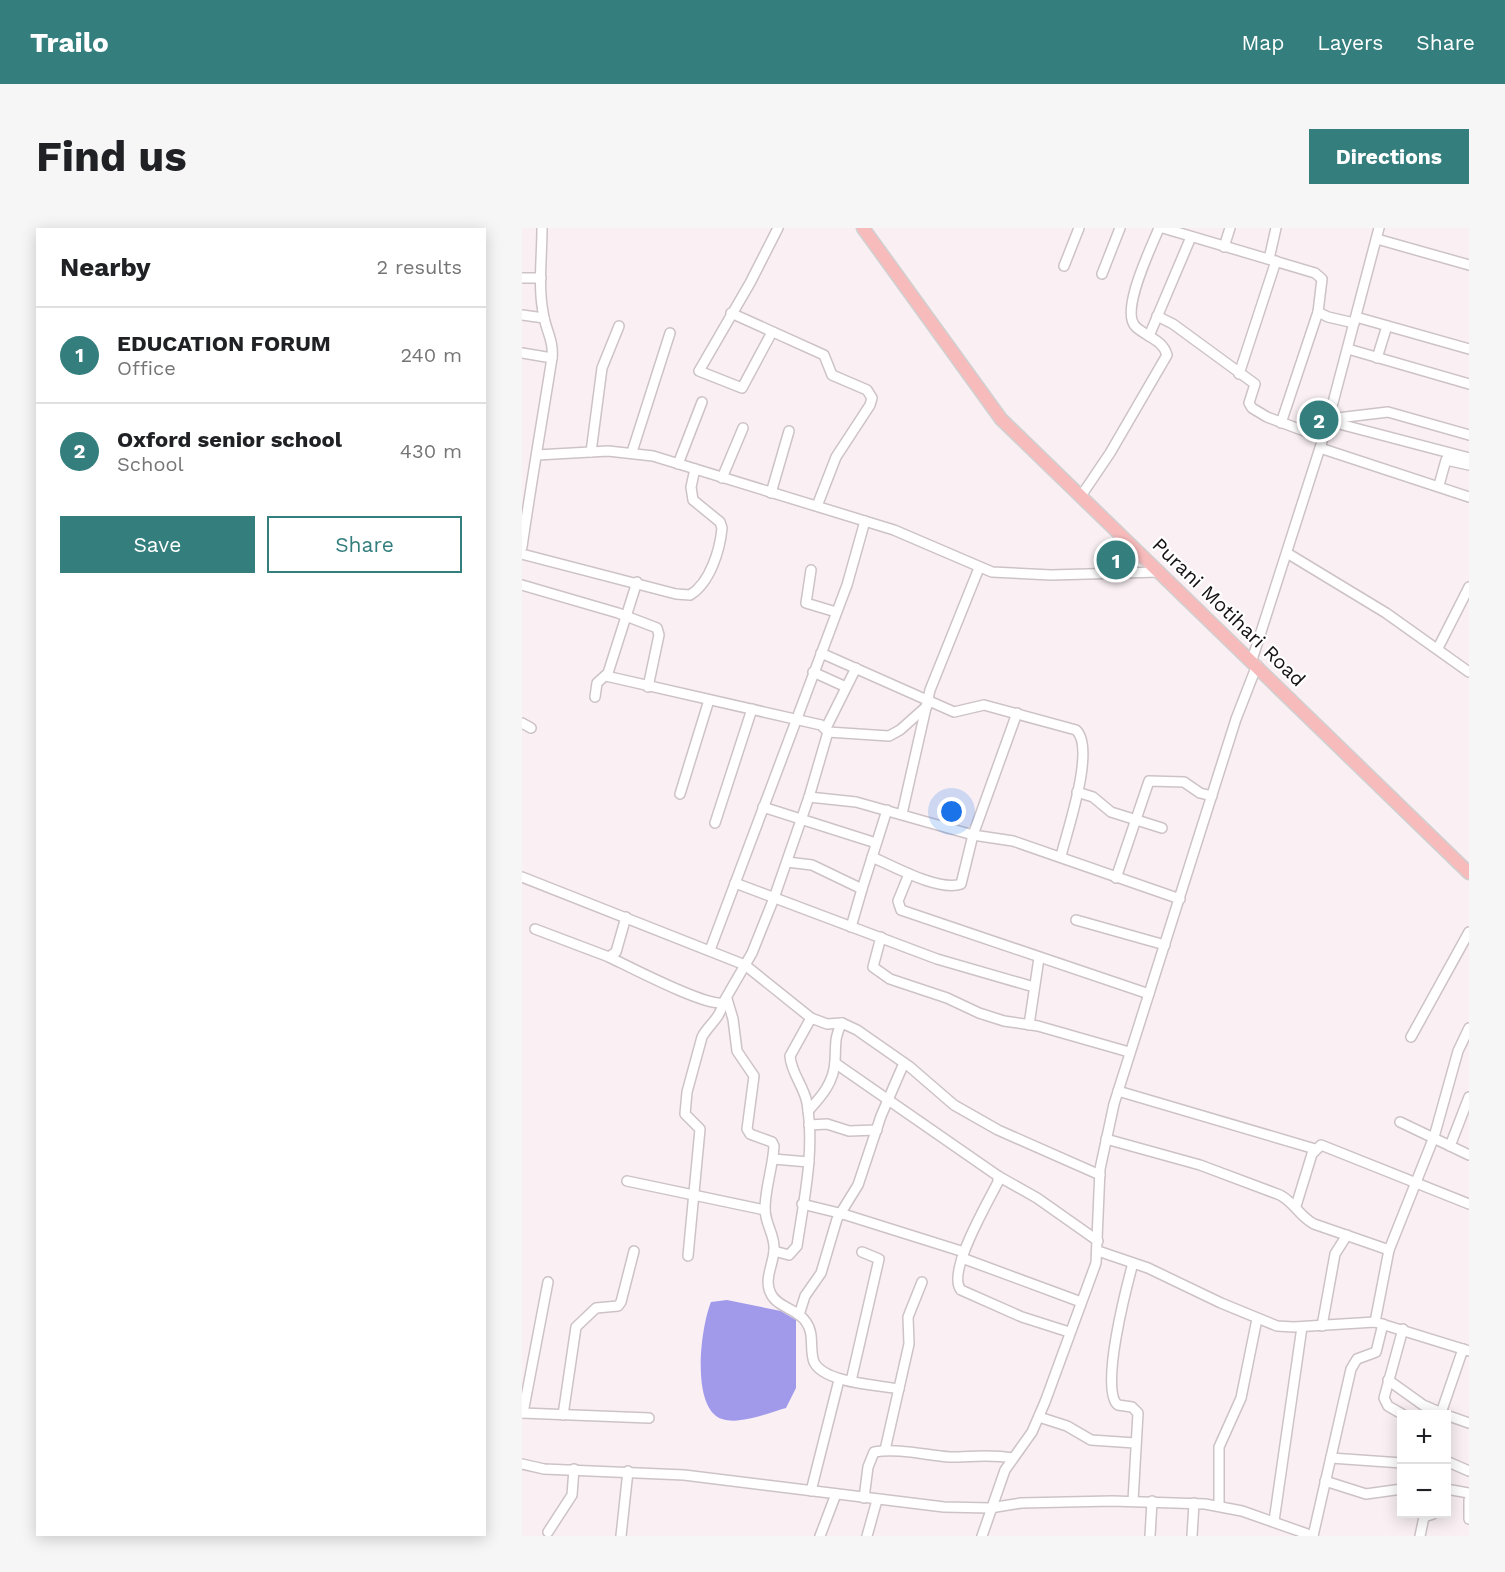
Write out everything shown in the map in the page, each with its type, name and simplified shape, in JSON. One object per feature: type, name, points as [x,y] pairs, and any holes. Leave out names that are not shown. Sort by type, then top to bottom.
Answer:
[{"type":"main road","name":"Purani Motihari Road","points":[[862,228],[992,409],[1468,870]]},
{"type":"street","points":[[522,547],[526,477],[537,455],[552,358],[552,338],[544,318],[541,278],[542,228]]},
{"type":"street","points":[[772,332],[742,388],[699,371],[747,288],[778,228]]},
{"type":"street","points":[[1064,266],[1079,228]]},
{"type":"street","points":[[1102,274],[1120,228]]},
{"type":"street","points":[[1081,496],[1164,363],[1165,350],[1133,324],[1133,291],[1163,228],[1315,273],[1322,279],[1318,312],[1281,423]]},
{"type":"street","points":[[1224,247],[1230,228]]},
{"type":"street","points":[[1239,374],[1272,260],[1276,228]]},
{"type":"street","points":[[982,1536],[990,1508],[1012,1458],[1025,1443],[1039,1417],[1098,1251],[1100,1175],[1118,1091],[1255,662],[1329,420],[1379,228]]},
{"type":"street","points":[[1149,336],[1191,237]]},
{"type":"street","points":[[1377,239],[1469,264]]},
{"type":"street","points":[[522,278],[541,278]]},
{"type":"street","points":[[1318,312],[1328,317],[1387,326],[1469,349]]},
{"type":"street","points":[[731,313],[824,355],[832,375],[867,390],[872,398],[867,411],[836,457],[817,506]]},
{"type":"street","points":[[522,315],[544,318]]},
{"type":"street","points":[[1157,316],[1173,324],[1255,384],[1249,402],[1252,408],[1322,443],[1469,497]]},
{"type":"street","points":[[591,452],[602,368],[619,326]]},
{"type":"street","points":[[1377,358],[1387,326]]},
{"type":"street","points":[[632,452],[670,333]]},
{"type":"street","points":[[1348,350],[1469,384]]},
{"type":"street","points":[[522,353],[552,358]]},
{"type":"street","points":[[678,464],[702,402]]},
{"type":"street","points":[[1329,420],[1388,412],[1469,435]]},
{"type":"street","points":[[1329,420],[1469,458]]},
{"type":"street","points":[[722,478],[743,428]]},
{"type":"street","points":[[771,493],[789,431]]},
{"type":"street","points":[[537,455],[632,452],[695,469],[917,538],[979,568],[1030,575],[1159,572]]},
{"type":"street","points":[[1439,485],[1446,460],[1469,465]]},
{"type":"street","points":[[522,554],[637,582],[676,594],[690,595],[702,584],[711,567],[722,528],[720,522],[693,500],[691,487],[695,469]]},
{"type":"street","points":[[710,950],[854,565],[865,521]]},
{"type":"street","points":[[1287,553],[1386,613],[1469,672]]},
{"type":"street","points":[[902,814],[927,702],[979,568]]},
{"type":"street","points":[[811,570],[806,603],[836,612]]},
{"type":"street","points":[[595,697],[597,683],[606,676],[637,582]]},
{"type":"street","points":[[522,585],[625,616],[659,631],[648,687]]},
{"type":"street","points":[[1438,648],[1469,587]]},
{"type":"street","points":[[820,653],[954,712],[984,705],[1067,725],[1081,734],[1084,755],[1061,856]]},
{"type":"street","points":[[688,1256],[700,1130],[685,1114],[685,1101],[702,1037],[706,1029],[717,1020],[746,965],[774,898],[809,797],[827,730],[856,668]]},
{"type":"street","points":[[813,672],[846,687]]},
{"type":"street","points":[[606,676],[795,719],[827,730],[889,736],[900,730],[927,702]]},
{"type":"street","points":[[680,794],[709,700]]},
{"type":"street","points":[[715,823],[752,709]]},
{"type":"street","points":[[872,857],[944,885],[961,884],[974,835],[1017,713]]},
{"type":"street","points":[[1116,878],[1149,781],[1184,782],[1200,793],[1212,796]]},
{"type":"street","points":[[1077,792],[1092,797],[1111,812],[1162,828]]},
{"type":"street","points":[[809,797],[856,802],[974,835],[1004,839],[1061,856],[1116,878],[1180,899]]},
{"type":"street","points":[[763,807],[876,843]]},
{"type":"street","points":[[851,927],[887,810]]},
{"type":"street","points":[[787,862],[812,865],[862,889]]},
{"type":"street","points":[[909,873],[898,901],[901,910],[1149,994]]},
{"type":"street","points":[[522,877],[746,965],[811,1018],[827,1024],[842,1023],[857,1030],[904,1063],[954,1105],[998,1130],[1100,1175]]},
{"type":"street","points":[[735,883],[937,958],[1034,987]]},
{"type":"street","points":[[609,957],[616,952],[626,917]]},
{"type":"street","points":[[1076,921],[1165,945]]},
{"type":"street","points":[[535,929],[609,957],[692,995],[714,1003],[725,1001]]},
{"type":"street","points":[[1411,1037],[1469,932]]},
{"type":"street","points":[[881,938],[873,962],[876,971],[881,975],[1004,1021],[1029,1025],[1129,1052]]},
{"type":"street","points":[[1029,1025],[1039,958]]},
{"type":"street","points":[[725,1001],[733,1019],[737,1051],[754,1076],[747,1129],[750,1134],[772,1142],[773,1159],[765,1210],[774,1251],[768,1274],[769,1291],[777,1302],[799,1315],[809,1327],[815,1363],[819,1368],[839,1380],[899,1389]]},
{"type":"street","points":[[774,1251],[783,1255],[794,1252],[809,1162],[809,1125],[804,1088],[791,1063],[790,1056],[811,1018]]},
{"type":"street","points":[[808,1111],[830,1084],[835,1063],[836,1036],[842,1023]]},
{"type":"street","points":[[522,1464],[544,1469],[684,1475],[944,1507],[990,1508],[1021,1503],[1133,1501],[1194,1503],[1219,1506],[1274,1521],[1313,1536],[1351,1369],[1357,1359],[1376,1352],[1389,1250],[1434,1137],[1458,1051],[1469,1028]]},
{"type":"street","points":[[835,1063],[998,1176],[1037,1198],[1098,1240]]},
{"type":"street","points":[[799,1315],[805,1296],[820,1273],[831,1233],[858,1185],[888,1098],[904,1063]]},
{"type":"street","points":[[1118,1091],[1315,1149]]},
{"type":"street","points":[[1450,1146],[1469,1097]]},
{"type":"street","points":[[1400,1122],[1469,1155]]},
{"type":"street","points":[[809,1125],[827,1124],[849,1131],[877,1130]]},
{"type":"street","points":[[1106,1139],[1200,1165],[1280,1195],[1296,1206],[1303,1218],[1389,1250]]},
{"type":"street","points":[[1296,1206],[1315,1149],[1321,1145],[1469,1204]]},
{"type":"street","points":[[773,1159],[809,1162]]},
{"type":"street","points":[[998,1176],[998,1182],[963,1255],[957,1278],[961,1290],[1022,1317],[1069,1332]]},
{"type":"street","points":[[627,1181],[765,1210]]},
{"type":"street","points":[[802,1204],[843,1214],[963,1255],[1081,1302]]},
{"type":"street","points":[[1322,1326],[1335,1254],[1347,1235]]},
{"type":"street","points":[[564,1415],[576,1327],[596,1308],[618,1306],[634,1251]]},
{"type":"street","points":[[1098,1251],[1133,1263],[1277,1326],[1379,1323],[1466,1350],[1445,1410]]},
{"type":"street","points":[[851,1381],[879,1258],[862,1252]]},
{"type":"street","points":[[1133,1263],[1115,1334],[1112,1395],[1118,1405],[1132,1407],[1138,1413],[1133,1501]]},
{"type":"street","points":[[548,1282],[522,1413],[649,1418]]},
{"type":"street","points":[[885,1450],[909,1344],[908,1317],[922,1282]]},
{"type":"street","points":[[1219,1506],[1219,1447],[1241,1398],[1257,1319]]},
{"type":"street","points":[[1274,1521],[1302,1327]]},
{"type":"street","points":[[1397,1411],[1386,1403],[1388,1380],[1403,1329]]},
{"type":"street","points":[[811,1491],[839,1380]]},
{"type":"street","points":[[1388,1380],[1423,1405],[1435,1410]]},
{"type":"street","points":[[1039,1417],[1067,1426],[1091,1440],[1135,1443]]},
{"type":"street","points":[[1451,1417],[1469,1423]]},
{"type":"street","points":[[864,1498],[870,1459],[874,1452],[885,1450],[952,1457],[995,1455],[1012,1458]]},
{"type":"street","points":[[1331,1458],[1397,1463]]},
{"type":"street","points":[[1451,1463],[1469,1471]]},
{"type":"street","points":[[548,1532],[572,1495],[574,1469]]},
{"type":"street","points":[[621,1536],[628,1471]]},
{"type":"street","points":[[1325,1481],[1366,1494],[1397,1490]]},
{"type":"street","points":[[1451,1490],[1469,1493]]},
{"type":"street","points":[[820,1536],[836,1494]]},
{"type":"street","points":[[867,1536],[877,1500]]},
{"type":"street","points":[[1469,1500],[1469,1519]]},
{"type":"street","points":[[1150,1536],[1152,1502]]},
{"type":"street","points":[[1191,1536],[1194,1503]]},
{"type":"street","points":[[1420,1536],[1425,1518]]},
{"type":"shaded area","points":[[727,1300],[781,1311],[796,1320],[796,1388],[786,1408],[737,1421],[722,1419],[712,1412],[705,1399],[702,1383],[704,1329],[711,1302]]},
{"type":"place","name":"Oxford senior school","points":[[1319,420]]},
{"type":"place","name":"EDUCATION FORUM","points":[[1116,560]]}]
